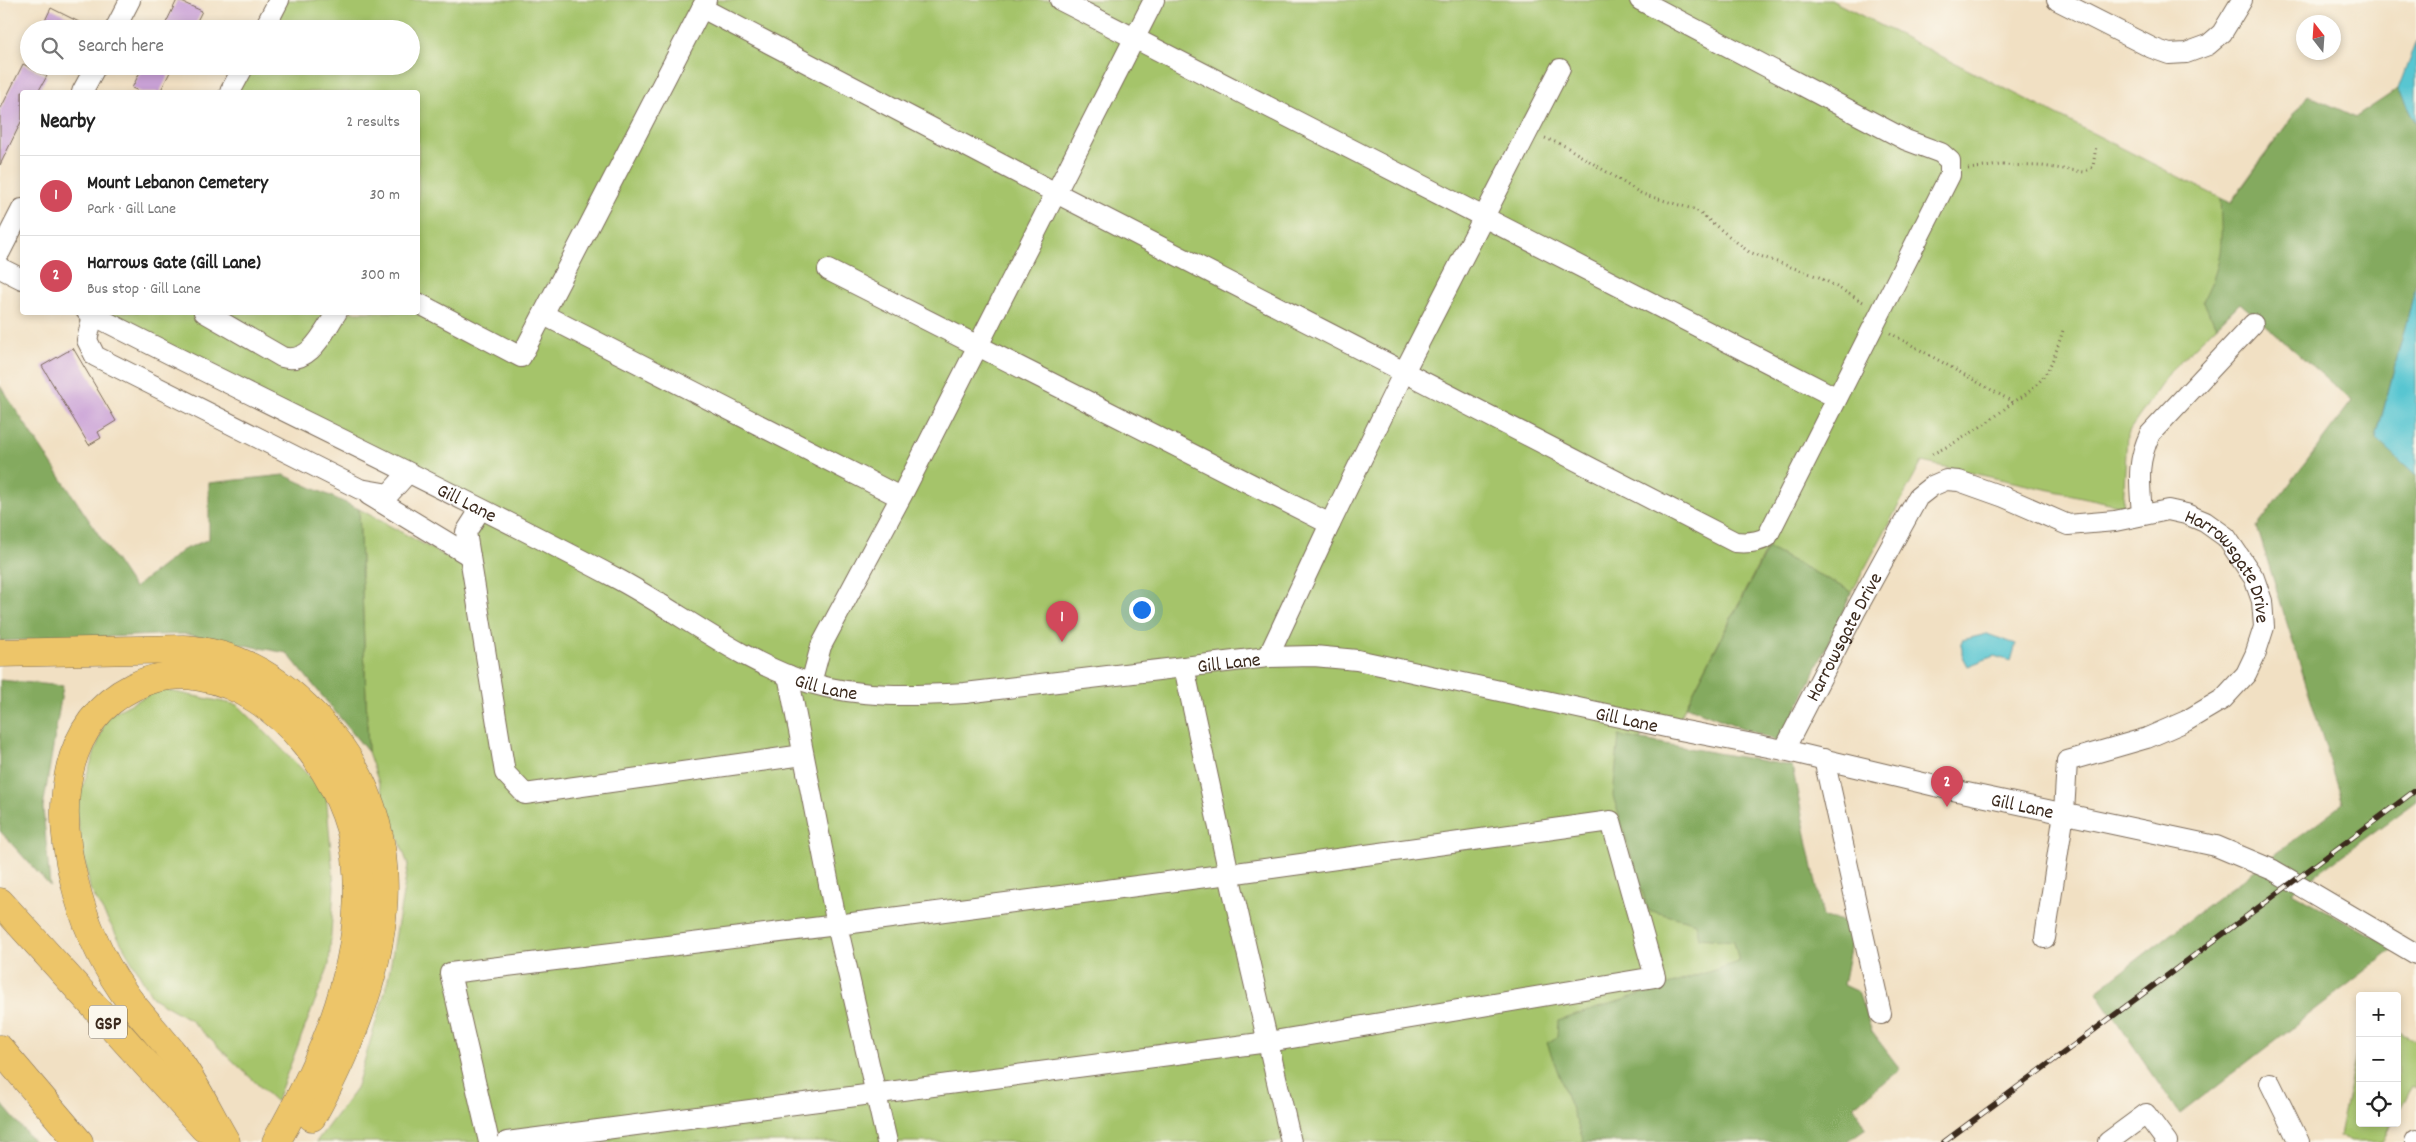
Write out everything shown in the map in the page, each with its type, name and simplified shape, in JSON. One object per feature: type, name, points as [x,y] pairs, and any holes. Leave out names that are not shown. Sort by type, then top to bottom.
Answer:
[{"type":"highway","points":[[0,653],[183,649],[216,653],[250,666],[280,684],[304,704],[325,726],[345,752],[367,795],[380,839],[384,872],[382,924],[376,962],[363,1004],[299,1101],[276,1142]]},
{"type":"highway","points":[[226,1142],[174,1055],[133,1005],[112,974],[88,924],[74,882],[65,829],[65,795],[71,763],[76,747],[90,721],[112,700],[125,691],[139,684],[168,676],[200,677],[230,686],[259,703],[285,723],[314,754],[329,777],[341,801],[350,827],[356,856],[357,887],[351,958],[336,1044],[298,1142]]},
{"type":"highway","name":"GSP","points":[[0,902],[217,1142]]},
{"type":"highway","points":[[0,1049],[79,1142]]},
{"type":"street","points":[[120,20],[130,0]]},
{"type":"street","points":[[269,20],[279,0]]},
{"type":"street","points":[[1060,0],[1837,398]]},
{"type":"street","points":[[811,683],[820,646],[900,497],[1154,0]]},
{"type":"street","points":[[420,304],[521,357],[704,4],[1056,193],[1735,542],[1748,543],[1767,537],[1950,175],[1950,161],[1940,153],[1906,140],[1640,0]]},
{"type":"street","points":[[2057,0],[2152,48],[2169,54],[2186,53],[2208,45],[2222,33],[2242,0]]},
{"type":"street","points":[[1268,657],[1404,372],[1560,69]]},
{"type":"street","points":[[83,90],[91,75]]},
{"type":"street","points":[[231,90],[239,75]]},
{"type":"street","points":[[0,252],[20,213]]},
{"type":"street","points":[[0,268],[20,278]]},
{"type":"street","points":[[828,270],[1330,524]]},
{"type":"street","points":[[544,314],[900,497]]},
{"type":"street","points":[[209,315],[282,357],[292,360],[302,358],[314,346],[335,315]]},
{"type":"street","points":[[100,316],[87,340],[95,356],[360,489],[470,556]]},
{"type":"street","name":"Gill Lane","points":[[100,316],[614,577],[744,655],[811,683],[848,692],[886,696],[924,696],[964,693],[1268,657],[1314,656],[1365,661],[1675,729],[1784,750],[1948,789],[2216,846],[2273,870],[2416,954]]},
{"type":"street","name":"Harrowsgate Drive","points":[[2142,515],[2139,474],[2142,452],[2150,434],[2253,324]]},
{"type":"street","points":[[360,489],[389,494],[408,474]]},
{"type":"street","name":"Harrowsgate Drive","points":[[1784,750],[1856,610],[1918,497],[1932,486],[1946,480],[1959,481],[2004,497],[2068,525],[2115,521],[2168,510],[2186,514],[2205,522],[2226,537],[2254,578],[2262,601],[2264,627],[2255,655],[2246,674],[2223,699],[2186,721],[2147,738],[2067,761],[2064,813],[2045,938]]},
{"type":"street","points":[[480,510],[466,532],[506,772],[526,794],[803,755]]},
{"type":"street","points":[[1184,667],[1291,1142]]},
{"type":"street","points":[[788,675],[837,925],[887,1142]]},
{"type":"street","points":[[1824,759],[1881,1014]]},
{"type":"street","points":[[489,1142],[450,973],[1230,874],[1611,821],[1655,977],[1268,1042],[507,1142]]},
{"type":"street","points":[[2270,1083],[2299,1142]]},
{"type":"street","points":[[2108,1142],[2146,1114],[2167,1142]]},
{"type":"path","points":[[1528,132],[1564,146],[1642,194],[1696,210],[1749,252],[1819,276],[1878,318],[2013,402]]},
{"type":"path","points":[[1950,170],[2000,165],[2042,166],[2084,172],[2093,167],[2096,146]]},
{"type":"path","points":[[1932,454],[1963,439],[1990,422],[2013,402],[2029,394],[2052,365],[2064,327]]},
{"type":"green space","points":[[270,0],[1831,0],[2230,203],[2308,95],[2240,303],[2172,369],[2127,434],[2123,506],[1922,462],[1852,592],[1767,548],[1674,729],[1644,726],[1630,794],[1744,915],[1753,973],[1604,1142],[316,1142],[356,1089],[387,985],[408,865],[368,752],[359,509],[478,574],[468,506],[106,322],[110,315],[420,315],[420,90],[224,90],[232,75],[420,75],[420,20],[260,20]]},
{"type":"green space","points":[[2398,89],[2416,123],[2416,285],[2376,438],[2416,476],[2416,801],[2292,892],[2395,948],[2180,1114],[2096,991],[2343,803],[2257,527],[2352,401],[2240,303],[2216,326],[2203,301],[2215,274],[2220,251],[2220,198],[2231,203],[2308,95],[2356,117]]},
{"type":"green space","points":[[0,386],[134,588],[183,550],[209,539],[209,483],[284,475],[359,509],[368,752],[287,653],[184,634],[0,641]]},
{"type":"green space","points":[[1768,548],[1852,592],[1781,743],[1686,706]]},
{"type":"green space","points":[[0,680],[63,686],[43,808],[50,886],[0,831]]},
{"type":"green space","points":[[160,689],[238,705],[326,793],[334,887],[329,965],[276,1102],[189,1019],[153,998],[90,889],[75,809],[107,716]]},
{"type":"green space","points":[[1619,736],[1792,766],[1823,917],[1844,921],[1853,932],[1843,985],[1858,992],[1872,1032],[1900,1069],[1854,1106],[1866,1128],[1846,1142],[1584,1142],[1547,1043],[1557,1037],[1558,1021],[1739,962],[1734,941],[1699,938],[1696,923],[1648,910],[1613,796]]},
{"type":"green space","points":[[2401,1033],[2416,1041],[2416,1088],[2411,1086],[2401,1106]]},
{"type":"green space","points":[[2356,1054],[2356,1127],[2390,1127],[2383,1142],[2351,1142],[2339,1136]]},
{"type":"green space","points":[[0,1102],[34,1142],[0,1142]]},
{"type":"water","points":[[2416,41],[2416,123],[2398,89]]},
{"type":"water","points":[[2416,285],[2416,476],[2376,439]]},
{"type":"water","points":[[1987,634],[2016,644],[2011,661],[1994,656],[1968,666],[1962,655],[1962,640]]},
{"type":"building","points":[[177,0],[202,11],[198,20],[167,20]]},
{"type":"building","points":[[51,8],[75,20],[45,20]]},
{"type":"building","points":[[20,70],[20,75],[47,76],[39,90],[20,90],[20,124],[0,165],[0,110]]},
{"type":"building","points":[[138,75],[168,75],[161,90],[136,90],[132,88]]},
{"type":"building","points":[[73,348],[116,421],[98,432],[101,438],[89,445],[42,366]]},
{"type":"railway","points":[[1944,1142],[2416,790]]},
{"type":"place","name":"Mount Lebanon Cemetery","points":[[1062,642]]},
{"type":"place","name":"Harrows Gate (Gill Lane)","points":[[1947,807]]}]
